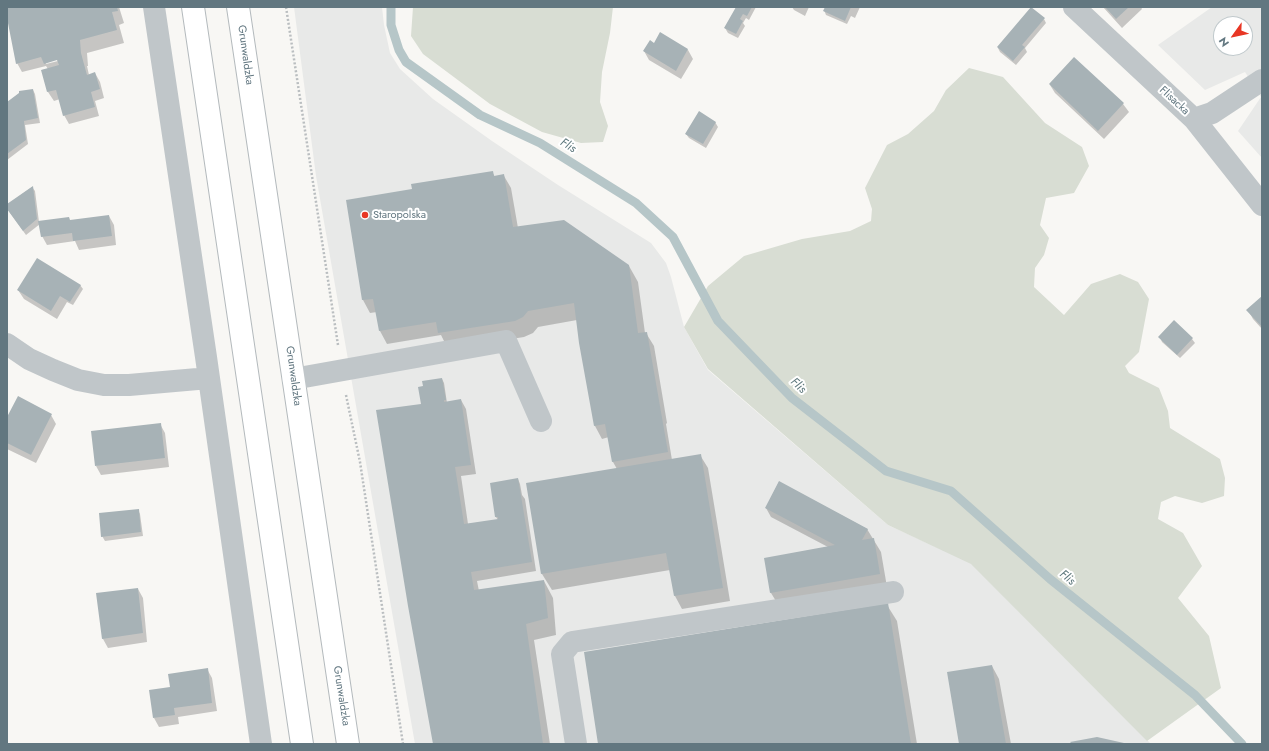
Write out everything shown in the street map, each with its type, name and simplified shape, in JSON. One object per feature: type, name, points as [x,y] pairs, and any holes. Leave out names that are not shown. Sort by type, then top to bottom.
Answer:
[{"type":"main road","points":[[193,7],[302,744]]},
{"type":"main road","name":"Grunwaldzka","points":[[241,9],[348,744]]},
{"type":"street","points":[[154,7],[261,744]]},
{"type":"street","name":"Flisacka","points":[[1074,7],[1194,119],[1262,205]]},
{"type":"street","points":[[1194,119],[1212,113],[1262,80]]},
{"type":"street","points":[[294,379],[506,341],[541,421]]},
{"type":"street","points":[[7,344],[30,359],[53,370],[78,380],[104,385],[129,385],[209,378]]},
{"type":"street","points":[[576,744],[562,654],[572,642],[893,592]]},
{"type":"path","points":[[286,7],[342,371],[350,419],[360,462],[403,744]]},
{"type":"shaded area","points":[[294,7],[382,7],[390,53],[400,69],[433,99],[558,185],[651,243],[666,263],[684,327],[708,370],[888,525],[971,563],[1151,744],[415,744],[316,176]]},
{"type":"shaded area","points":[[413,7],[613,7],[610,33],[602,72],[600,102],[608,126],[603,142],[581,143],[542,132],[490,104],[423,54],[411,36]]},
{"type":"shaded area","points":[[1212,7],[1262,7],[1262,158],[1238,131],[1261,97],[1245,72],[1205,90],[1158,45]]},
{"type":"shaded area","points":[[969,68],[1003,77],[1045,123],[1082,147],[1089,166],[1074,193],[1046,198],[1040,225],[1049,238],[1044,255],[1035,268],[1034,287],[1064,315],[1091,284],[1120,274],[1138,282],[1149,299],[1139,352],[1125,366],[1129,373],[1159,388],[1168,411],[1170,428],[1220,459],[1225,478],[1224,496],[1202,503],[1175,496],[1161,502],[1158,519],[1183,533],[1202,566],[1178,598],[1209,636],[1221,688],[1147,741],[971,564],[888,525],[708,369],[684,327],[708,286],[744,256],[802,239],[850,231],[871,221],[872,209],[865,188],[887,145],[908,134],[934,111],[946,90]]},
{"type":"building","points":[[7,7],[117,7],[118,11],[112,12],[117,30],[80,40],[81,53],[87,75],[95,72],[100,89],[91,92],[95,107],[63,116],[56,90],[47,92],[41,70],[59,65],[57,60],[44,64],[41,57],[16,64],[7,18]]},
{"type":"building","points":[[736,7],[752,7],[747,16],[743,14],[740,19],[743,21],[736,34],[724,28]]},
{"type":"building","points":[[825,7],[851,7],[845,21],[823,11]]},
{"type":"building","points":[[1031,7],[1045,18],[1022,45],[1025,47],[1013,61],[997,47]]},
{"type":"building","points":[[1105,7],[1129,7],[1116,19]]},
{"type":"building","points":[[660,32],[688,49],[676,71],[643,51],[650,40],[654,43]]},
{"type":"building","points":[[1074,57],[1124,103],[1098,131],[1049,84]]},
{"type":"building","points":[[33,89],[38,118],[24,121],[26,140],[7,154],[7,102],[19,93],[19,91]]},
{"type":"building","points":[[699,111],[716,122],[703,144],[685,134]]},
{"type":"building","points":[[493,171],[494,176],[504,174],[513,227],[564,220],[629,265],[638,333],[647,332],[668,452],[612,462],[605,424],[594,426],[579,343],[574,303],[528,311],[523,317],[515,321],[438,333],[436,322],[379,331],[373,299],[362,300],[346,200],[412,189],[411,184]]},
{"type":"building","points":[[33,186],[37,219],[23,231],[7,209],[7,204]]},
{"type":"building","points":[[109,215],[112,236],[73,241],[72,233],[41,237],[38,221],[69,217],[70,220]]},
{"type":"building","points":[[37,258],[81,285],[70,302],[60,296],[51,311],[17,290]]},
{"type":"building","points":[[1262,296],[1262,327],[1246,310]]},
{"type":"building","points":[[1174,320],[1193,338],[1177,355],[1158,337]]},
{"type":"building","points":[[442,378],[446,400],[444,400],[444,402],[461,399],[471,465],[455,467],[464,524],[498,519],[498,517],[495,517],[490,483],[518,478],[532,562],[471,572],[474,590],[544,580],[548,618],[526,624],[543,744],[433,744],[408,606],[376,410],[421,404],[418,387],[423,386],[422,381]]},
{"type":"building","points":[[18,396],[52,414],[31,455],[7,443],[7,417]]},
{"type":"building","points":[[161,423],[165,458],[95,466],[91,431]]},
{"type":"building","points":[[701,454],[723,588],[674,596],[666,553],[541,574],[526,483]]},
{"type":"building","points":[[779,481],[868,529],[862,540],[874,538],[880,574],[770,593],[764,558],[835,545],[765,508]]},
{"type":"building","points":[[139,509],[141,532],[101,537],[99,513]]},
{"type":"building","points":[[138,588],[143,633],[102,639],[96,593]]},
{"type":"building","points":[[888,603],[911,744],[598,744],[584,652]]},
{"type":"building","points":[[992,665],[1006,744],[959,744],[947,672]]},
{"type":"building","points":[[208,668],[212,703],[174,708],[175,715],[153,718],[149,690],[170,687],[168,674]]},
{"type":"building","points":[[1097,737],[1124,744],[1072,744],[1070,742]]},
{"type":"waterway","name":"Flis","points":[[391,7],[391,25],[399,50],[406,62],[480,115],[540,143],[636,203],[673,237],[718,321],[792,398],[886,471],[951,491],[1050,579],[1195,695],[1242,744]]},
{"type":"place","name":"Staropolska","points":[[365,215]]}]
